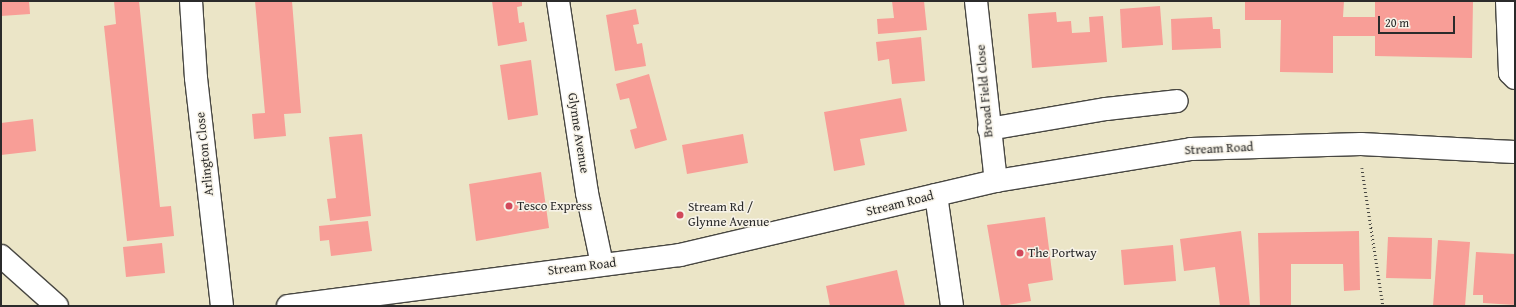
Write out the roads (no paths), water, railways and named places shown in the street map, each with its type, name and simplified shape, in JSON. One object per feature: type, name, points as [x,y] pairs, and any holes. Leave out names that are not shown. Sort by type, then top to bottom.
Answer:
[{"type":"main road","name":"Arlington Close","points":[[191,1],[196,78],[222,306]]},
{"type":"main road","name":"Glynne Avenue","points":[[558,1],[587,193],[602,264]]},
{"type":"main road","name":"Broad Field Close","points":[[976,1],[989,129],[996,181]]},
{"type":"main road","points":[[1506,1],[1510,72],[1515,78]]},
{"type":"main road","points":[[989,129],[1106,109],[1177,101]]},
{"type":"main road","name":"Stream Road","points":[[288,306],[680,254],[996,181],[1191,149],[1361,144],[1515,152]]},
{"type":"main road","points":[[936,195],[952,306]]},
{"type":"main road","points":[[1,256],[56,306]]},
{"type":"place","name":"Tesco Express","points":[[509,206]]},
{"type":"place","name":"Stream Rd / Glynne Avenue","points":[[680,215]]},
{"type":"place","name":"The Portway","points":[[1020,253]]}]
